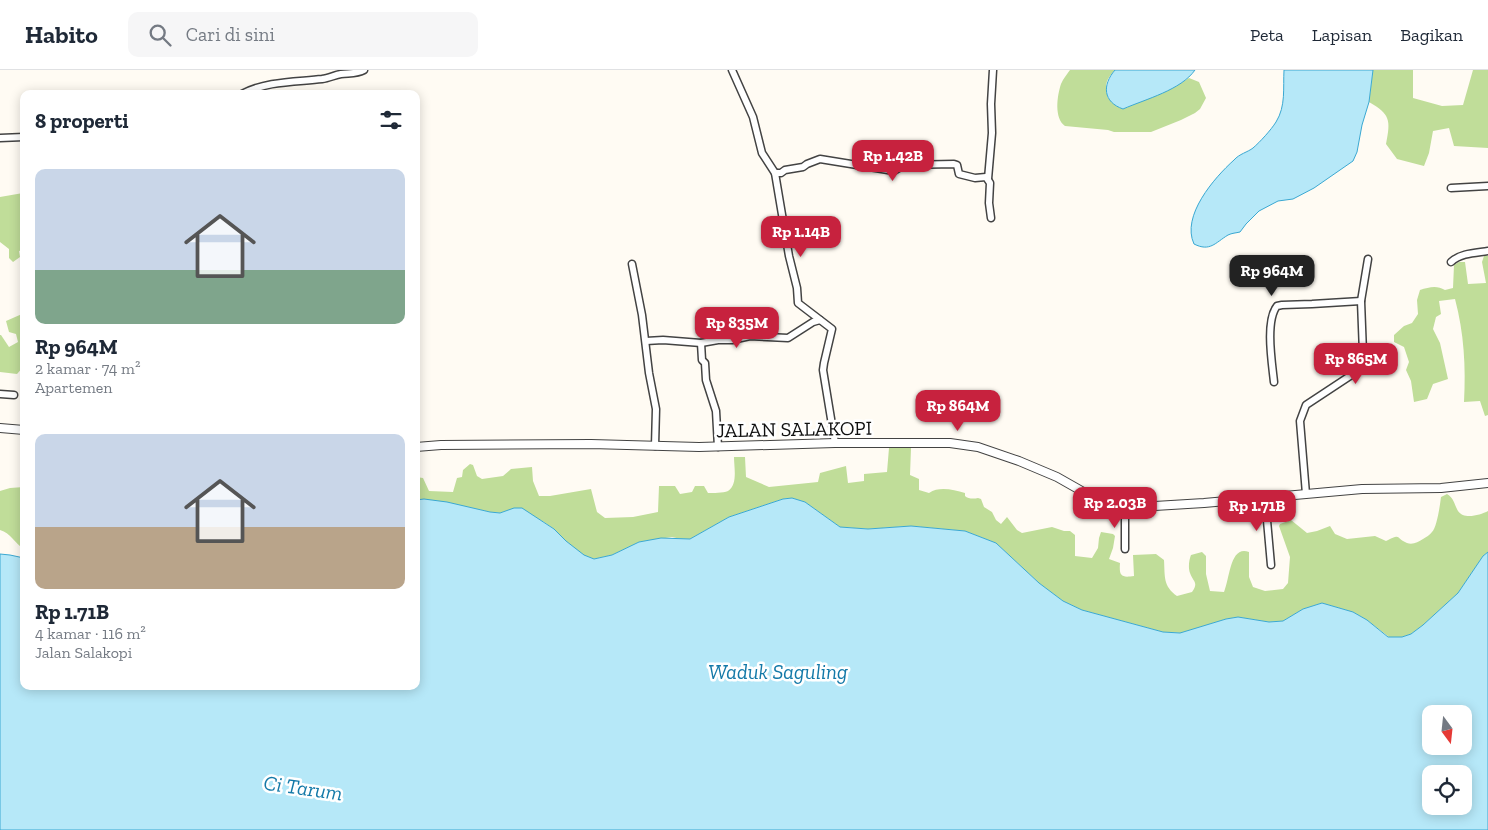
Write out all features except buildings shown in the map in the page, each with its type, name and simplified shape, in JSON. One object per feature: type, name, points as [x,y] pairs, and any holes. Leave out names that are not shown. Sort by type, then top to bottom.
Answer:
[{"type":"street","points":[[250,90],[288,81],[324,79],[364,70]]},
{"type":"street","points":[[732,70],[753,117],[762,153],[775,173],[797,288],[798,303],[832,329],[823,370],[835,443]]},
{"type":"street","points":[[991,218],[989,203],[990,183],[988,179],[992,133],[993,70]]},
{"type":"street","points":[[0,138],[20,137]]},
{"type":"street","points":[[775,173],[803,167],[820,159],[894,171],[904,165],[954,164],[957,165],[959,174],[974,178],[986,177],[988,179]]},
{"type":"street","points":[[1451,188],[1488,186]]},
{"type":"street","points":[[1451,262],[1455,258],[1464,255],[1488,251]]},
{"type":"street","points":[[1306,494],[1300,421],[1302,412],[1306,405],[1353,374],[1362,363],[1361,301],[1368,259]]},
{"type":"street","points":[[632,264],[642,315],[649,373],[656,409],[655,446]]},
{"type":"street","points":[[1274,382],[1270,329],[1272,314],[1277,306],[1361,301]]},
{"type":"street","points":[[646,341],[663,340],[701,343],[750,336],[788,338],[813,322],[820,320]]},
{"type":"street","points":[[701,343],[706,380],[716,411],[718,447]]},
{"type":"street","points":[[0,394],[14,394]]},
{"type":"street","points":[[0,428],[20,430]]},
{"type":"street","name":"JALAN SALAKOPI","points":[[420,447],[601,444],[718,447],[942,442],[978,447],[1019,461],[1057,477],[1102,504],[1125,508],[1362,489],[1441,488],[1488,482]]},
{"type":"street","points":[[1265,498],[1271,565]]},
{"type":"street","points":[[1125,508],[1125,549]]},
{"type":"green space","points":[[1070,70],[1115,70],[1109,77],[1106,89],[1108,98],[1123,109],[1176,86],[1189,78],[1199,82],[1206,98],[1200,109],[1195,113],[1151,132],[1114,132],[1065,126],[1059,118],[1058,94],[1064,78]]},
{"type":"green space","points":[[1373,70],[1413,70],[1413,98],[1442,106],[1463,105],[1473,70],[1488,70],[1488,148],[1454,146],[1449,128],[1433,131],[1429,153],[1424,166],[1397,159],[1386,144],[1388,123],[1385,114],[1369,102]]},
{"type":"green space","points":[[20,194],[20,257],[13,262],[9,258],[9,249],[0,242],[0,197]]},
{"type":"green space","points":[[1486,255],[1488,256],[1488,415],[1485,416],[1480,401],[1464,402],[1464,350],[1455,299],[1439,301],[1441,314],[1436,317],[1433,329],[1440,343],[1448,379],[1433,384],[1427,399],[1414,402],[1411,381],[1406,370],[1409,362],[1404,347],[1394,342],[1394,335],[1404,326],[1412,323],[1418,314],[1417,300],[1420,290],[1433,287],[1445,290],[1453,288],[1454,265],[1459,262],[1465,262],[1468,284],[1486,283],[1482,262]]},
{"type":"green space","points":[[20,315],[20,371],[17,374],[0,372],[0,335],[9,347],[18,342],[16,334],[9,332],[6,321]]},
{"type":"green space","points":[[889,448],[911,448],[910,475],[919,479],[919,490],[929,493],[942,489],[951,490],[965,493],[965,496],[968,498],[981,499],[984,507],[992,512],[996,520],[1001,524],[1007,517],[1017,530],[1022,533],[1052,527],[1070,531],[1075,535],[1075,556],[1092,558],[1098,548],[1101,532],[1113,534],[1115,536],[1109,559],[1120,563],[1122,575],[1126,577],[1134,576],[1133,555],[1156,554],[1164,560],[1167,585],[1177,596],[1192,592],[1194,589],[1195,584],[1189,569],[1190,559],[1191,555],[1202,552],[1206,556],[1206,574],[1210,591],[1224,592],[1234,558],[1243,551],[1249,552],[1249,577],[1253,587],[1265,591],[1283,589],[1288,583],[1290,557],[1279,526],[1291,520],[1307,533],[1330,526],[1335,534],[1347,539],[1375,536],[1386,541],[1398,537],[1407,543],[1415,543],[1429,535],[1434,529],[1441,497],[1447,494],[1453,499],[1461,514],[1468,516],[1477,515],[1488,511],[1488,552],[1483,556],[1458,593],[1423,625],[1411,634],[1402,637],[1389,637],[1353,612],[1322,603],[1303,609],[1283,621],[1269,622],[1238,617],[1181,633],[1163,632],[1082,610],[1063,601],[1039,583],[996,543],[965,531],[911,526],[868,529],[840,527],[805,502],[792,498],[783,499],[729,517],[690,539],[672,537],[639,542],[612,555],[594,559],[584,556],[544,522],[517,508],[500,513],[420,499],[420,478],[423,478],[429,491],[453,492],[457,478],[462,477],[463,470],[470,464],[473,465],[477,476],[482,479],[503,476],[511,469],[532,467],[533,481],[539,496],[591,489],[597,512],[605,518],[633,517],[658,512],[659,486],[675,486],[680,494],[692,492],[695,486],[704,486],[708,493],[728,491],[733,485],[734,480],[734,457],[745,457],[746,477],[769,487],[818,482],[820,473],[846,466],[848,483],[864,481],[864,474],[887,472]]},
{"type":"green space","points":[[20,487],[20,546],[4,531],[0,530],[0,491]]},
{"type":"water","points":[[1115,70],[1195,70],[1189,77],[1172,88],[1123,109],[1116,106],[1108,98],[1108,81]]},
{"type":"water","points":[[1284,70],[1373,70],[1369,102],[1357,152],[1353,161],[1314,188],[1293,199],[1278,201],[1259,211],[1240,232],[1232,233],[1208,247],[1194,244],[1191,233],[1192,222],[1196,210],[1209,187],[1236,158],[1253,148],[1262,139],[1279,116],[1283,97]]},
{"type":"water","name":"Waduk Saguling","points":[[792,498],[805,502],[840,527],[868,529],[911,526],[965,531],[996,543],[1039,583],[1063,601],[1082,610],[1163,632],[1180,633],[1238,617],[1269,622],[1283,621],[1303,609],[1322,603],[1353,612],[1367,620],[1388,637],[1402,637],[1411,634],[1423,625],[1458,593],[1483,556],[1488,552],[1488,830],[0,830],[0,554],[20,557],[20,690],[420,690],[420,500],[447,502],[500,513],[514,508],[522,508],[554,529],[584,555],[594,559],[612,555],[639,542],[661,538],[690,539],[729,517],[783,499]]},
{"type":"water label","name":"Ci Tarum","points":[[303,788]]}]
